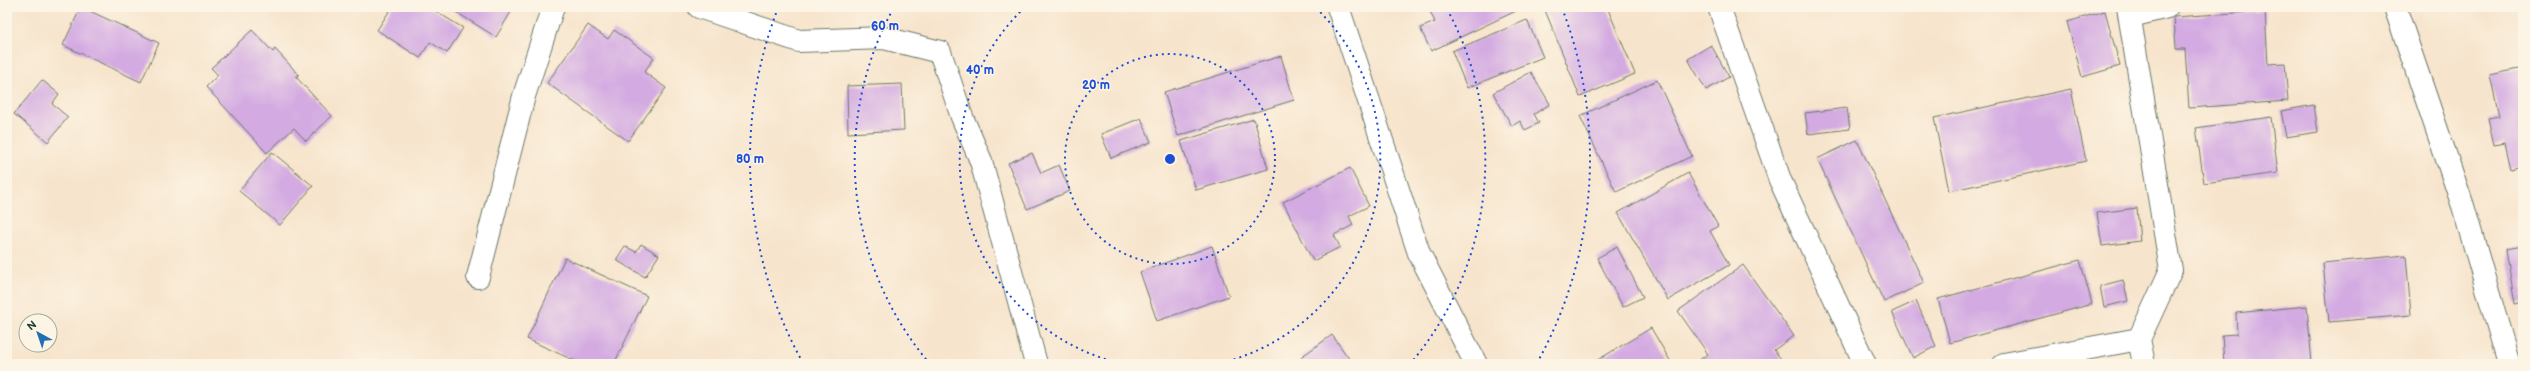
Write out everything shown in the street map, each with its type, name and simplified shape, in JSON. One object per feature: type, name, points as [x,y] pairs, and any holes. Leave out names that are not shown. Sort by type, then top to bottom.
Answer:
[{"type":"street","points":[[478,277],[524,96],[553,7]]},
{"type":"street","points":[[699,7],[730,13],[799,41],[884,38],[940,52],[962,117],[980,161],[1036,364]]},
{"type":"street","points":[[1338,7],[1419,253],[1476,364]]},
{"type":"street","points":[[1719,7],[1780,180],[1865,364]]},
{"type":"street","points":[[2144,364],[2139,338],[2171,270],[2130,11],[2167,7]]},
{"type":"street","points":[[2395,7],[2463,206],[2510,364]]},
{"type":"street","points":[[2004,364],[2139,338]]},
{"type":"building","points":[[81,7],[159,43],[141,82],[63,45]]},
{"type":"building","points":[[392,7],[429,7],[463,28],[447,53],[430,42],[420,58],[377,30]]},
{"type":"building","points":[[448,7],[514,7],[496,37]]},
{"type":"building","points":[[1428,7],[1514,7],[1516,11],[1431,51],[1420,28],[1435,22]]},
{"type":"building","points":[[1553,7],[1607,7],[1635,74],[1580,97],[1545,10]]},
{"type":"building","points":[[2105,11],[2120,66],[2082,77],[2067,22]]},
{"type":"building","points":[[2265,11],[2268,64],[2285,63],[2288,101],[2189,108],[2185,49],[2176,49],[2174,17]]},
{"type":"building","points":[[1527,20],[1543,57],[1467,88],[1452,51]]},
{"type":"building","points":[[588,25],[608,39],[614,30],[654,58],[644,72],[666,88],[628,141],[547,83]]},
{"type":"building","points":[[252,30],[273,52],[275,49],[299,75],[296,77],[332,116],[306,141],[294,128],[267,153],[206,87],[218,75],[211,68]]},
{"type":"building","points":[[1711,45],[1729,77],[1706,90],[1688,59]]},
{"type":"building","points":[[1281,56],[1294,100],[1178,136],[1164,92]]},
{"type":"building","points":[[2523,68],[2523,166],[2510,169],[2504,143],[2494,145],[2488,118],[2499,116],[2490,75]]},
{"type":"building","points":[[1531,72],[1550,104],[1534,114],[1539,123],[1525,130],[1520,121],[1512,126],[1493,93]]},
{"type":"building","points":[[42,80],[59,94],[52,104],[68,117],[48,142],[14,114]]},
{"type":"building","points":[[1657,80],[1692,156],[1616,192],[1580,116]]},
{"type":"building","points":[[902,84],[904,130],[848,133],[847,86]]},
{"type":"building","points":[[2071,89],[2086,161],[1949,191],[1934,118]]},
{"type":"building","points":[[2314,105],[2318,132],[2286,137],[2281,111]]},
{"type":"building","points":[[1847,108],[1850,129],[1808,134],[1805,113]]},
{"type":"building","points":[[2271,117],[2278,173],[2204,183],[2196,128]]},
{"type":"building","points":[[1141,118],[1151,142],[1111,158],[1101,134]]},
{"type":"building","points":[[1254,119],[1268,169],[1196,190],[1181,141]]},
{"type":"building","points":[[1857,140],[1924,283],[1884,302],[1817,159]]},
{"type":"building","points":[[272,152],[313,186],[280,225],[239,191]]},
{"type":"building","points":[[1032,153],[1041,173],[1059,165],[1070,191],[1027,209],[1008,163]]},
{"type":"building","points":[[1350,168],[1369,206],[1349,216],[1353,225],[1334,235],[1340,247],[1313,261],[1283,202]]},
{"type":"building","points":[[1688,173],[1718,226],[1710,231],[1729,265],[1668,300],[1618,213]]},
{"type":"building","points":[[2137,208],[2140,241],[2102,246],[2097,213]]},
{"type":"building","points":[[641,244],[659,255],[645,277],[616,260],[625,246],[636,252]]},
{"type":"building","points":[[1212,246],[1229,296],[1157,321],[1140,272]]},
{"type":"building","points":[[2523,246],[2523,302],[2515,304],[2506,249]]},
{"type":"building","points":[[1617,247],[1643,297],[1623,307],[1597,258]]},
{"type":"building","points":[[2406,255],[2411,315],[2329,322],[2323,263]]},
{"type":"building","points":[[565,258],[647,296],[614,364],[582,364],[527,339]]},
{"type":"building","points":[[2080,260],[2092,304],[1950,343],[1938,299]]},
{"type":"building","points":[[1743,265],[1794,336],[1774,350],[1781,359],[1774,364],[1698,364],[1696,362],[1708,354],[1678,311]]},
{"type":"building","points":[[2123,280],[2128,301],[2104,307],[2100,286]]},
{"type":"building","points":[[1916,301],[1936,346],[1913,358],[1892,312]]},
{"type":"building","points":[[2307,306],[2312,364],[2224,364],[2222,335],[2237,334],[2236,313]]},
{"type":"building","points":[[1651,328],[1672,364],[1591,364]]},
{"type":"building","points":[[1332,335],[1353,364],[1306,364],[1301,357]]}]
